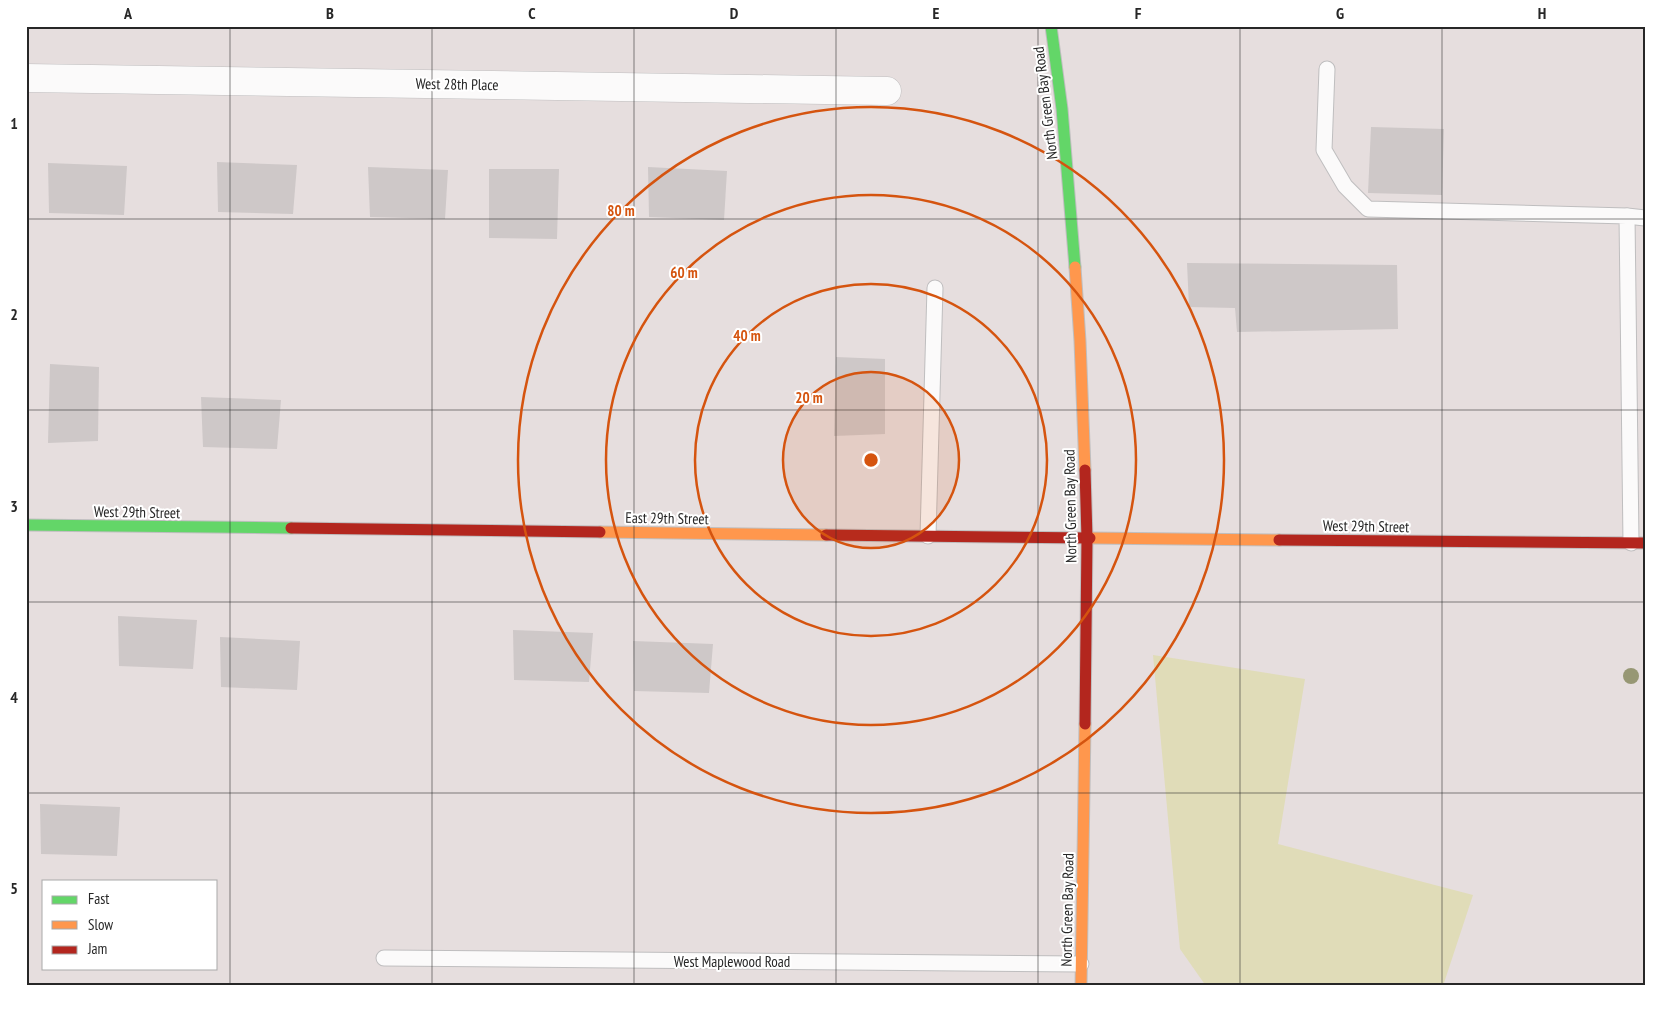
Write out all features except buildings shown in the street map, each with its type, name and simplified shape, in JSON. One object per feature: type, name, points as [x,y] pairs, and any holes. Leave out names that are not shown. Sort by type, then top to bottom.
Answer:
[{"type":"street","name":"North Green Bay Road","points":[[1051,26],[1062,109],[1072,220],[1080,341],[1088,538],[1081,986]]},
{"type":"street","name":"West 28th Place","points":[[26,78],[887,90]]},
{"type":"street","name":"West 29th Street","points":[[26,525],[247,528]]},
{"type":"street","name":"East 29th Street","points":[[247,528],[1088,538]]},
{"type":"street","name":"West 29th Street","points":[[1088,538],[1638,543]]},
{"type":"lane","points":[[1327,69],[1324,150],[1345,186],[1368,209],[1645,218]]},
{"type":"lane","points":[[1627,216],[1638,543]]},
{"type":"lane","points":[[928,536],[935,288]]},
{"type":"lane","name":"West Maplewood Road","points":[[384,958],[1081,964]]},
{"type":"shaded area","points":[[1153,655],[1305,679],[1278,844],[1473,895],[1443,986],[1206,986],[1180,949]]},
{"type":"traffic: fast","points":[[1051,26],[1062,109],[1075,267]]},
{"type":"traffic: fast","points":[[26,525],[291,528]]},
{"type":"traffic: slow","points":[[1075,267],[1085,470]]},
{"type":"traffic: slow","points":[[600,532],[826,535]]},
{"type":"traffic: slow","points":[[1090,538],[1279,540]]},
{"type":"traffic: slow","points":[[1081,986],[1085,724]]},
{"type":"traffic: jam","points":[[1085,470],[1087,538],[1085,724]]},
{"type":"traffic: jam","points":[[291,528],[600,532]]},
{"type":"traffic: jam","points":[[826,535],[1090,538]]},
{"type":"traffic: jam","points":[[1279,540],[1645,543]]}]
